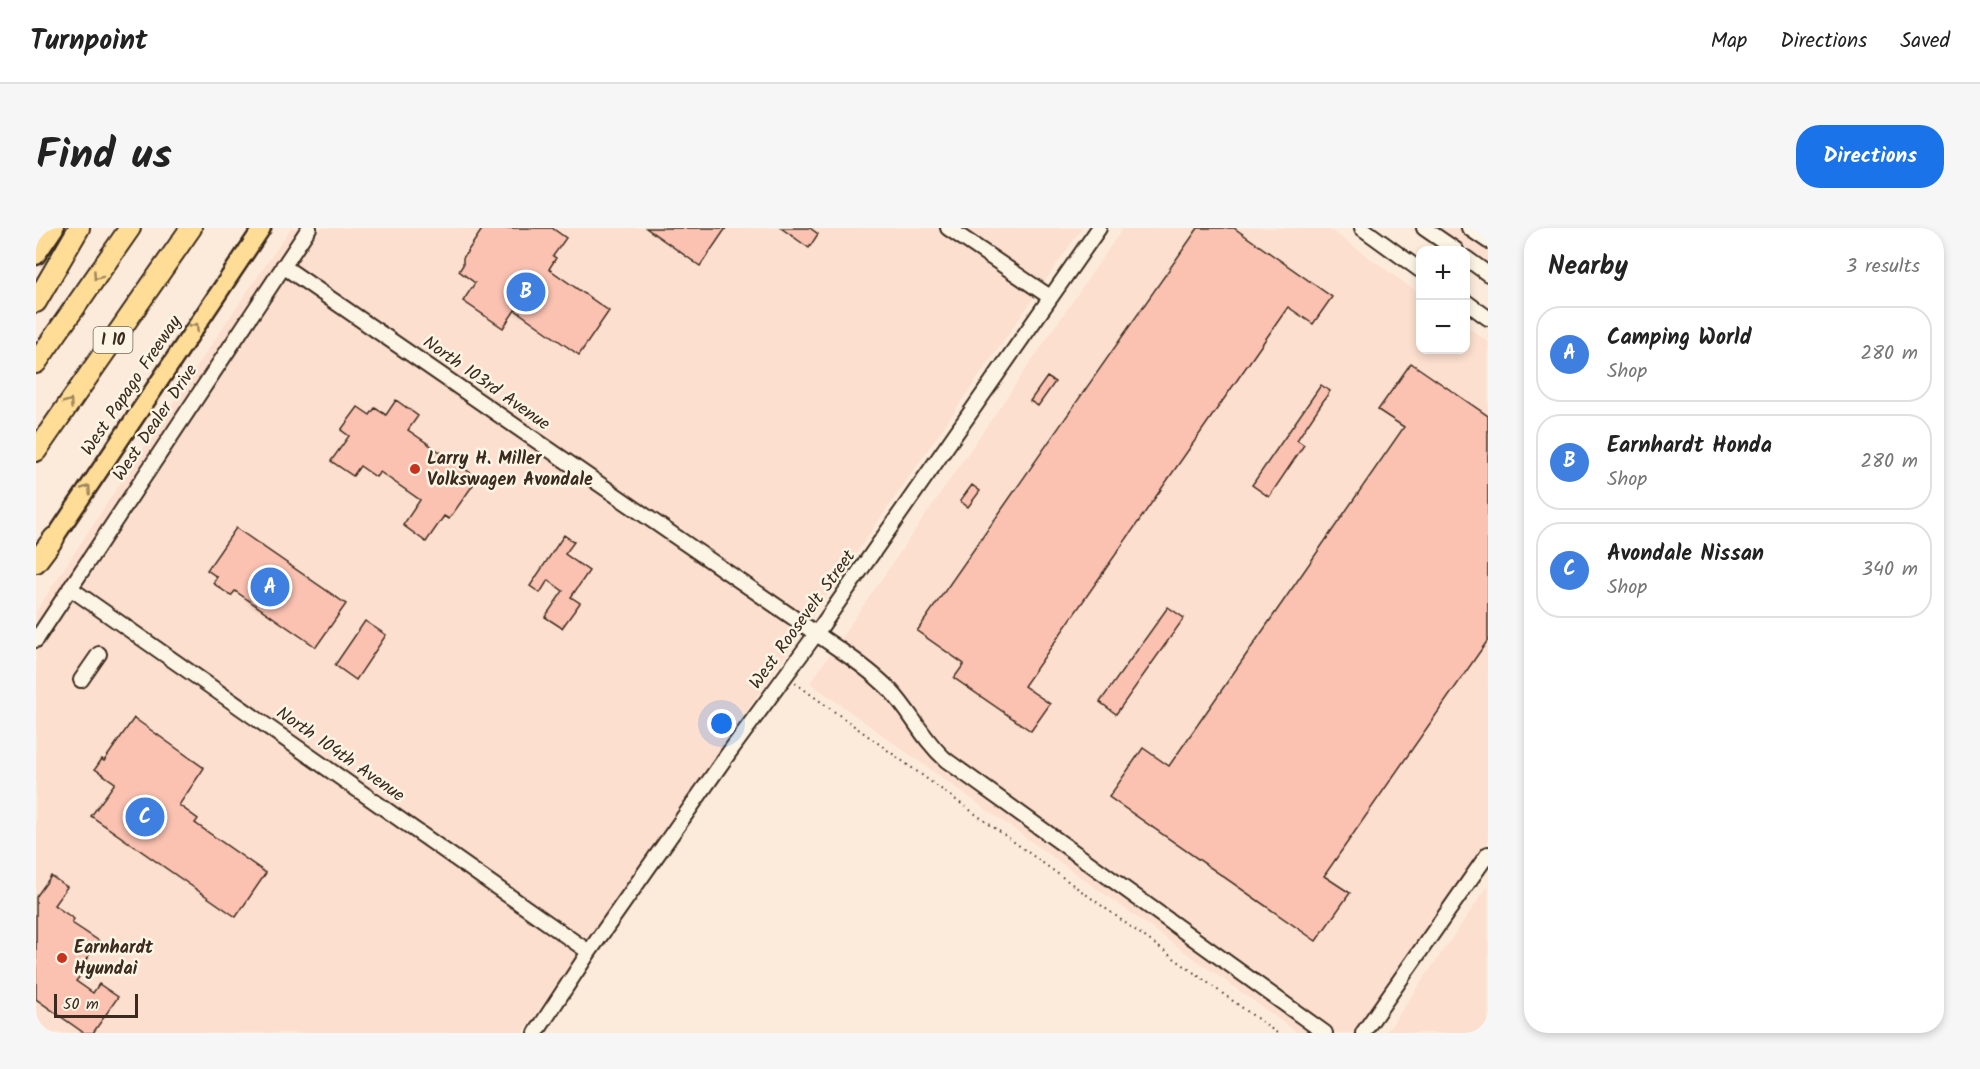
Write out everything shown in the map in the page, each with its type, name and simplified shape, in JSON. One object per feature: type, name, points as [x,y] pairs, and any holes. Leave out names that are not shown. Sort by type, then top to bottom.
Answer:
[{"type":"highway","points":[[36,302],[80,228]]},
{"type":"highway","name":"I 10","points":[[36,363],[130,228]]},
{"type":"highway","name":"I 10","points":[[36,451],[191,228]]},
{"type":"highway","points":[[36,564],[54,538]]},
{"type":"main road","points":[[36,256],[55,228]]},
{"type":"main road","name":"West Papago Freeway","points":[[54,538],[262,228]]},
{"type":"street","name":"West Dealer Drive","points":[[36,640],[309,228]]},
{"type":"street","points":[[948,228],[1050,297]]},
{"type":"street","name":"West Roosevelt Street","points":[[536,1033],[589,952],[728,754],[816,634],[1098,228]]},
{"type":"street","points":[[1362,228],[1416,267]]},
{"type":"street","points":[[1424,228],[1450,246]]},
{"type":"street","points":[[1469,228],[1488,241]]},
{"type":"street","points":[[1470,261],[1488,274]]},
{"type":"street","name":"North 103rd Avenue","points":[[283,266],[816,634],[890,690],[934,749],[946,760],[1325,1033]]},
{"type":"street","points":[[1470,305],[1488,318]]},
{"type":"street","name":"North 104th Avenue","points":[[70,588],[589,952]]},
{"type":"street","points":[[81,680],[99,654]]},
{"type":"street","points":[[1363,1033],[1488,854]]},
{"type":"path","points":[[786,676],[1277,1033]]},
{"type":"shaded area","points":[[291,228],[1082,228],[523,1033],[36,1033],[36,611]]},
{"type":"shaded area","points":[[1123,228],[1328,228],[1416,291],[1416,354],[1470,354],[1470,329],[1488,342],[1488,842],[1355,1033],[1298,1033],[810,683]]},
{"type":"shaded area","points":[[1410,228],[1488,228],[1488,263],[1478,277],[1470,271],[1470,246],[1436,246]]},
{"type":"shaded area","points":[[1488,886],[1488,1033],[1386,1033]]},
{"type":"building","points":[[483,228],[552,228],[566,238],[553,256],[556,258],[549,269],[609,311],[579,355],[515,310],[503,328],[463,301],[475,283],[459,271],[463,265],[463,258]]},
{"type":"building","points":[[646,228],[726,228],[700,266]]},
{"type":"building","points":[[781,228],[810,228],[818,234],[809,248]]},
{"type":"building","points":[[1198,228],[1234,228],[1332,297],[1313,324],[1288,307],[1024,686],[1050,704],[1031,731],[954,678],[964,664],[917,631]]},
{"type":"building","points":[[1411,363],[1488,416],[1488,640],[1324,876],[1350,893],[1316,941],[1109,797],[1143,748],[1169,766],[1404,427],[1378,410]]},
{"type":"building","points":[[1047,377],[1055,382],[1038,406],[1030,401]]},
{"type":"building","points":[[1321,385],[1330,391],[1297,440],[1304,445],[1269,497],[1252,485]]},
{"type":"building","name":"Larry H. Miller Volkswagen Avondale","points":[[396,400],[418,416],[408,430],[478,478],[449,519],[444,516],[426,542],[403,525],[420,500],[380,472],[376,477],[360,466],[353,476],[331,461],[349,436],[341,430],[358,407],[370,415],[375,408],[386,415]]},
{"type":"building","points":[[972,485],[980,491],[968,507],[960,501]]},
{"type":"building","points":[[236,528],[346,604],[316,647],[235,591],[231,596],[213,583],[217,577],[207,570]]},
{"type":"building","points":[[564,535],[574,542],[565,554],[589,571],[571,597],[580,603],[562,628],[545,617],[563,591],[548,580],[540,593],[530,586]]},
{"type":"building","points":[[1168,607],[1184,618],[1116,714],[1100,702]]},
{"type":"building","points":[[365,621],[386,635],[356,680],[335,665]]},
{"type":"building","points":[[134,718],[204,768],[179,805],[198,819],[195,823],[266,873],[236,917],[91,816],[115,783],[95,769],[102,759],[104,761]]},
{"type":"building","name":"Earnhardt Hyundai","points":[[51,876],[67,887],[54,905],[74,919],[72,923],[99,941],[76,974],[80,976],[76,981],[93,993],[99,984],[118,997],[93,1033],[84,1033],[36,999],[36,897]]},
{"type":"place","name":"Earnhardt Honda","points":[[526,292]]},
{"type":"place","name":"Larry H. Miller Volkswagen Avondale","points":[[415,469]]},
{"type":"place","name":"Camping World","points":[[270,587]]},
{"type":"place","name":"Avondale Nissan","points":[[145,817]]},
{"type":"place","name":"Earnhardt Hyundai","points":[[62,958]]}]
